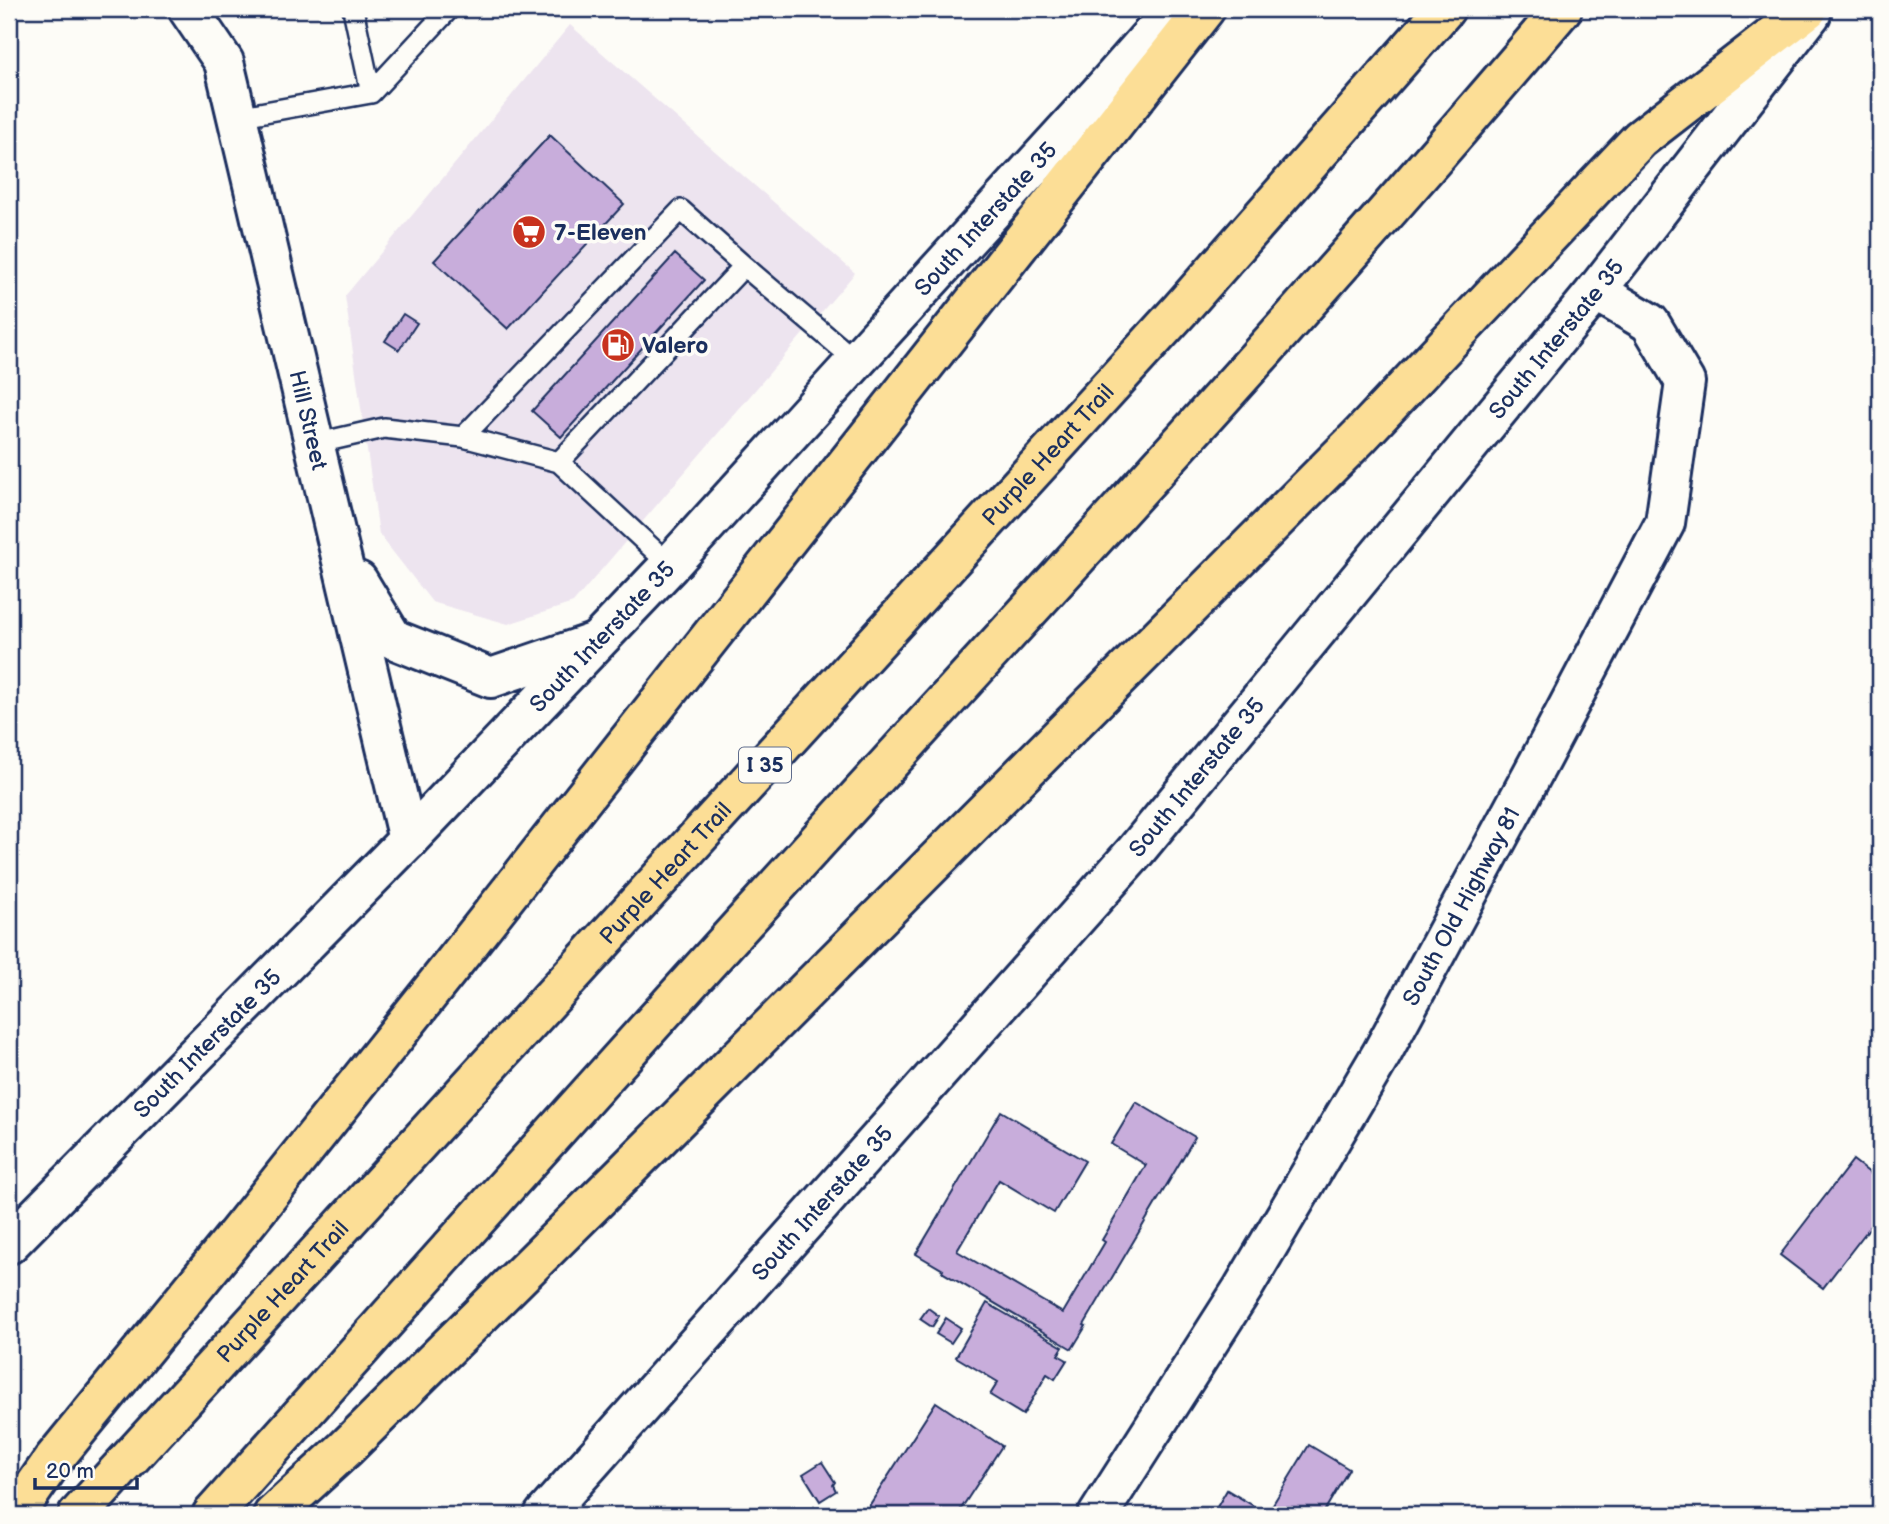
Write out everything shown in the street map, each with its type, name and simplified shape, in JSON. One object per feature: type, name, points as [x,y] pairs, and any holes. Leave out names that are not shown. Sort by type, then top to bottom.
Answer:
[{"type":"highway","points":[[15,1515],[53,1461],[452,965],[1205,9]]},
{"type":"highway","name":"Purple Heart Trail","points":[[78,1515],[1171,321],[1445,9]]},
{"type":"highway","points":[[212,1515],[794,867],[1274,341],[1562,9]]},
{"type":"highway","points":[[273,1515],[345,1448],[631,1167],[1360,436],[1640,139],[1808,9]]},
{"type":"main road","name":"Hill Street","points":[[188,9],[224,62],[408,840]]},
{"type":"main road","name":"South Interstate 35","points":[[9,1244],[408,840],[670,565],[1174,9]]},
{"type":"main road","name":"South Interstate 35","points":[[544,1515],[1134,853],[1596,291],[1815,9]]},
{"type":"main road","name":"South Old Highway 81","points":[[1098,1515],[1243,1288],[1382,1053],[1535,771],[1665,523],[1685,382],[1650,323],[1596,291]]},
{"type":"main road","points":[[340,552],[393,639],[491,678],[596,642]]},
{"type":"lane","points":[[353,9],[372,93]]},
{"type":"lane","points":[[237,117],[372,93],[449,9]]},
{"type":"lane","points":[[463,438],[681,210],[856,361]]},
{"type":"lane","points":[[559,462],[744,266]]},
{"type":"lane","points":[[314,444],[384,428],[463,438],[559,462],[670,565]]},
{"type":"shaded area","points":[[570,25],[855,273],[573,603],[508,624],[432,602],[379,534],[345,296]]},
{"type":"building","name":"7-Eleven","points":[[550,135],[624,204],[508,329],[434,261]]},
{"type":"building","name":"Valero","points":[[675,254],[704,280],[561,437],[532,411]]},
{"type":"building","points":[[403,314],[417,323],[399,350],[385,341]]},
{"type":"building","points":[[1136,1102],[1195,1137],[1072,1349],[916,1254],[1001,1111],[1085,1161],[1054,1213],[999,1180],[957,1251],[1063,1313],[1146,1165],[1111,1144]]},
{"type":"building","points":[[1853,1160],[1880,1181],[1880,1214],[1823,1288],[1780,1255]]},
{"type":"building","points":[[987,1303],[1063,1347],[1058,1355],[1067,1360],[1055,1379],[1047,1374],[1023,1415],[990,1395],[998,1382],[956,1357]]},
{"type":"building","points":[[928,1308],[939,1316],[932,1327],[920,1319]]},
{"type":"building","points":[[946,1318],[961,1328],[951,1343],[936,1334]]},
{"type":"building","points":[[936,1402],[1002,1446],[957,1515],[884,1515],[869,1506]]},
{"type":"building","points":[[1309,1445],[1349,1469],[1322,1515],[1220,1515],[1214,1512],[1227,1490],[1267,1514]]},
{"type":"building","points":[[822,1462],[835,1482],[833,1485],[836,1491],[820,1501],[803,1474]]},
{"type":"place","name":"7-Eleven","points":[[529,232]]},
{"type":"place","name":"Valero","points":[[618,345]]}]
